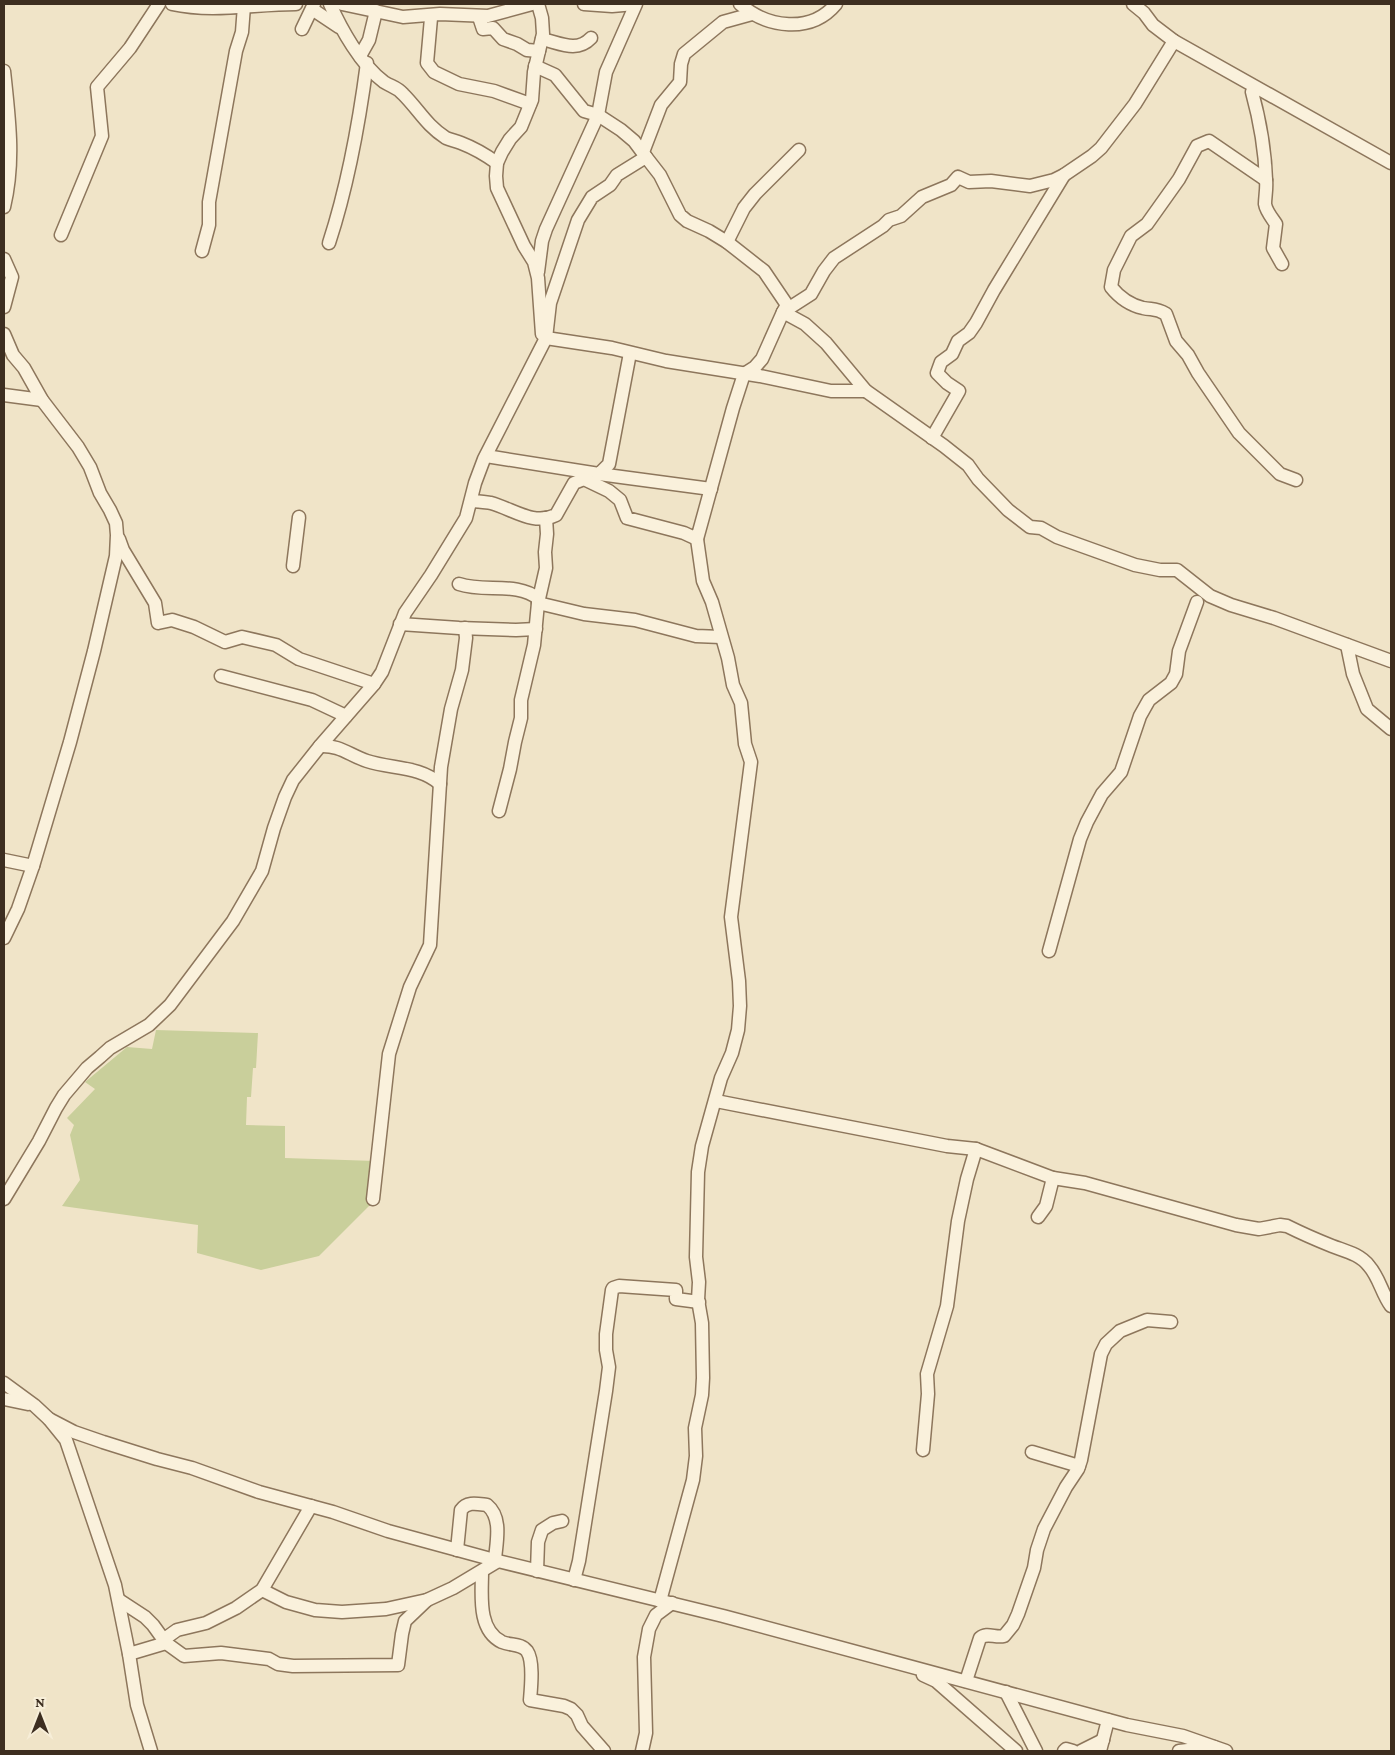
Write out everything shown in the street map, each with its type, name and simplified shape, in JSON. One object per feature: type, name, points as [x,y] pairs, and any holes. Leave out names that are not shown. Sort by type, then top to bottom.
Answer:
[{"type":"street","points":[[61,235],[102,136],[97,87],[130,48],[159,4]]},
{"type":"street","points":[[172,4],[209,9],[296,4]]},
{"type":"street","points":[[330,4],[342,29],[363,59],[385,82],[396,87],[412,102],[426,122],[446,138],[480,152],[497,164]]},
{"type":"street","points":[[342,4],[403,17],[440,14],[479,16],[500,14],[532,4]]},
{"type":"street","points":[[538,4],[542,18],[541,45],[535,66],[530,104],[521,127],[505,146],[497,164],[497,188],[524,246],[534,262],[538,278],[542,329],[546,338]]},
{"type":"street","points":[[538,278],[541,248],[546,229],[598,115],[606,72],[636,4],[612,6],[584,4]]},
{"type":"street","points":[[740,4],[760,18],[788,25],[805,24],[818,19],[830,12],[836,4]]},
{"type":"street","points":[[1133,4],[1144,13],[1153,26],[1174,42],[1391,163]]},
{"type":"street","points":[[202,251],[209,225],[208,202],[236,50],[242,32],[244,6]]},
{"type":"street","points":[[302,29],[313,7],[342,29]]},
{"type":"street","points":[[329,243],[340,210],[347,177],[361,104],[363,59],[376,12]]},
{"type":"street","points":[[4,1199],[64,1095],[100,1056],[149,1025],[170,1005],[233,921],[262,872],[274,828],[289,788],[297,774],[374,684],[382,672],[405,613],[462,527],[475,483],[486,456],[546,338],[550,303],[578,220],[592,197],[610,185],[617,175],[644,154],[661,105],[680,82],[684,54],[723,22],[752,14]]},
{"type":"street","points":[[479,16],[483,28],[492,28],[503,39],[527,50],[541,45],[577,47],[584,45],[591,38]]},
{"type":"street","points":[[430,18],[427,63],[434,72],[459,84],[494,91],[530,104]]},
{"type":"street","points":[[783,312],[811,294],[824,271],[840,253],[883,226],[889,220],[900,216],[922,197],[951,185],[958,177],[969,182],[991,181],[1030,186],[1054,180],[1092,156],[1135,104],[1174,42]]},
{"type":"street","points":[[535,66],[555,75],[584,111],[598,115],[634,140],[660,175],[680,214],[687,221],[727,242],[768,276],[787,304],[762,359],[755,367],[744,374],[697,539],[703,581],[712,602],[734,685],[741,704],[744,744],[751,762],[731,917],[739,981],[740,1006],[738,1030],[732,1053],[721,1078],[702,1146],[698,1172],[696,1257],[702,1323],[702,1395],[695,1428],[695,1464],[666,1602],[656,1615],[649,1629],[644,1657],[646,1733],[642,1751]]},
{"type":"street","points":[[4,71],[11,166],[4,207]]},
{"type":"street","points":[[1252,92],[1259,117],[1266,180],[1265,203],[1276,224],[1273,248],[1282,264]]},
{"type":"street","points":[[1266,180],[1209,141],[1197,146],[1179,180],[1147,224],[1132,236],[1114,270],[1111,288],[1135,305],[1145,308],[1156,308],[1166,314],[1176,341],[1188,355],[1239,433],[1280,474],[1296,480]]},
{"type":"street","points":[[727,242],[744,208],[755,194],[799,150]]},
{"type":"street","points":[[932,438],[959,392],[947,384],[938,373],[941,362],[952,354],[958,341],[969,333],[976,324],[994,290],[1064,175]]},
{"type":"street","points":[[4,260],[12,277],[4,307]]},
{"type":"street","points":[[783,312],[805,324],[826,343],[866,391],[968,464],[978,479],[1008,510],[1030,527],[1044,529],[1057,537],[1136,565],[1160,570],[1177,570],[1210,596],[1231,605],[1274,618],[1391,661]]},
{"type":"street","points":[[4,334],[13,355],[24,368],[42,400],[78,447],[90,467],[100,493],[116,523],[123,550],[156,603],[158,623],[172,620],[194,627],[225,642],[242,637],[276,645],[299,659],[374,684]]},
{"type":"street","points":[[546,338],[612,348],[666,361],[831,391],[866,391]]},
{"type":"street","points":[[599,474],[610,464],[630,353]]},
{"type":"street","points":[[4,395],[42,400]]},
{"type":"street","points":[[486,456],[711,489]]},
{"type":"street","points":[[471,501],[492,504],[529,518],[546,518],[556,515],[574,483],[584,479],[609,490],[620,500],[628,518],[684,533],[697,539]]},
{"type":"street","points":[[293,566],[298,517]]},
{"type":"street","points":[[499,811],[521,718],[522,700],[546,568],[546,518]]},
{"type":"street","points":[[4,938],[18,909],[33,866],[70,742],[116,556],[118,535]]},
{"type":"street","points":[[459,584],[470,588],[496,587],[524,591],[531,593],[539,601],[584,614],[635,620],[696,636],[721,637]]},
{"type":"street","points":[[1049,951],[1080,839],[1087,822],[1102,794],[1121,772],[1140,716],[1149,700],[1171,683],[1176,674],[1179,652],[1197,602]]},
{"type":"street","points":[[400,624],[516,630],[536,629]]},
{"type":"street","points":[[373,1198],[390,1054],[410,987],[430,944],[440,784],[445,736],[450,709],[462,670],[466,638],[465,628]]},
{"type":"street","points":[[1347,645],[1353,674],[1367,709],[1391,729]]},
{"type":"street","points":[[221,676],[312,700],[346,716]]},
{"type":"street","points":[[320,746],[339,748],[369,762],[396,766],[426,774],[440,784]]},
{"type":"street","points":[[4,860],[33,866]]},
{"type":"street","points":[[716,1101],[947,1146],[976,1149],[1053,1178],[1085,1183],[1236,1225],[1259,1229],[1280,1225],[1286,1226],[1351,1252],[1365,1262],[1370,1266],[1391,1306]]},
{"type":"street","points":[[924,1450],[928,1394],[927,1374],[947,1306],[958,1221],[976,1149]]},
{"type":"street","points":[[1038,1217],[1046,1206],[1053,1178]]},
{"type":"street","points":[[574,1580],[582,1548],[606,1391],[609,1367],[606,1334],[612,1290],[619,1286],[676,1290],[676,1298],[699,1302]]},
{"type":"street","points":[[966,1681],[980,1638],[986,1634],[999,1637],[1004,1636],[1016,1620],[1034,1568],[1044,1529],[1079,1466],[1101,1354],[1106,1344],[1120,1331],[1147,1320],[1171,1322]]},
{"type":"street","points":[[4,1383],[34,1405],[66,1440],[119,1600],[137,1705],[150,1751]]},
{"type":"street","points":[[4,1399],[34,1405]]},
{"type":"street","points":[[49,1420],[74,1432],[103,1442],[192,1468],[259,1492],[333,1512],[388,1531],[497,1561],[666,1602],[904,1664],[1108,1720],[1169,1732],[1226,1751]]},
{"type":"street","points":[[1032,1452],[1079,1466]]},
{"type":"street","points":[[457,1550],[463,1507],[472,1504],[488,1506],[494,1512],[496,1519],[497,1561]]},
{"type":"street","points":[[129,1654],[165,1642],[178,1630],[206,1623],[236,1608],[262,1590],[310,1506]]},
{"type":"street","points":[[537,1571],[538,1542],[542,1530],[553,1523],[562,1521]]},
{"type":"street","points":[[262,1590],[286,1602],[326,1612],[386,1609],[427,1600],[482,1572],[497,1561]]},
{"type":"street","points":[[482,1572],[482,1607],[484,1618],[490,1630],[502,1642],[521,1646],[526,1650],[530,1659],[530,1700],[571,1709],[577,1715],[582,1726],[604,1751]]},
{"type":"street","points":[[119,1600],[145,1617],[165,1642],[184,1656],[221,1652],[269,1659],[278,1664],[293,1666],[398,1664],[405,1621],[427,1600]]},
{"type":"street","points":[[904,1664],[936,1681],[1016,1751]]},
{"type":"street","points":[[1006,1692],[1036,1751]]},
{"type":"street","points":[[1081,1751],[1102,1746],[1108,1720]]},
{"type":"street","points":[[1180,1751],[1214,1746]]},
{"type":"street","points":[[1200,1751],[1214,1746]]},
{"type":"street","points":[[1064,1751],[1066,1749],[1073,1751]]},
{"type":"green space","points":[[156,1030],[258,1033],[256,1068],[253,1068],[251,1097],[247,1097],[246,1125],[285,1126],[285,1158],[375,1161],[372,1203],[319,1256],[261,1270],[197,1253],[198,1225],[62,1206],[80,1180],[70,1135],[74,1125],[67,1118],[95,1089],[85,1082],[127,1047],[152,1049]]}]
